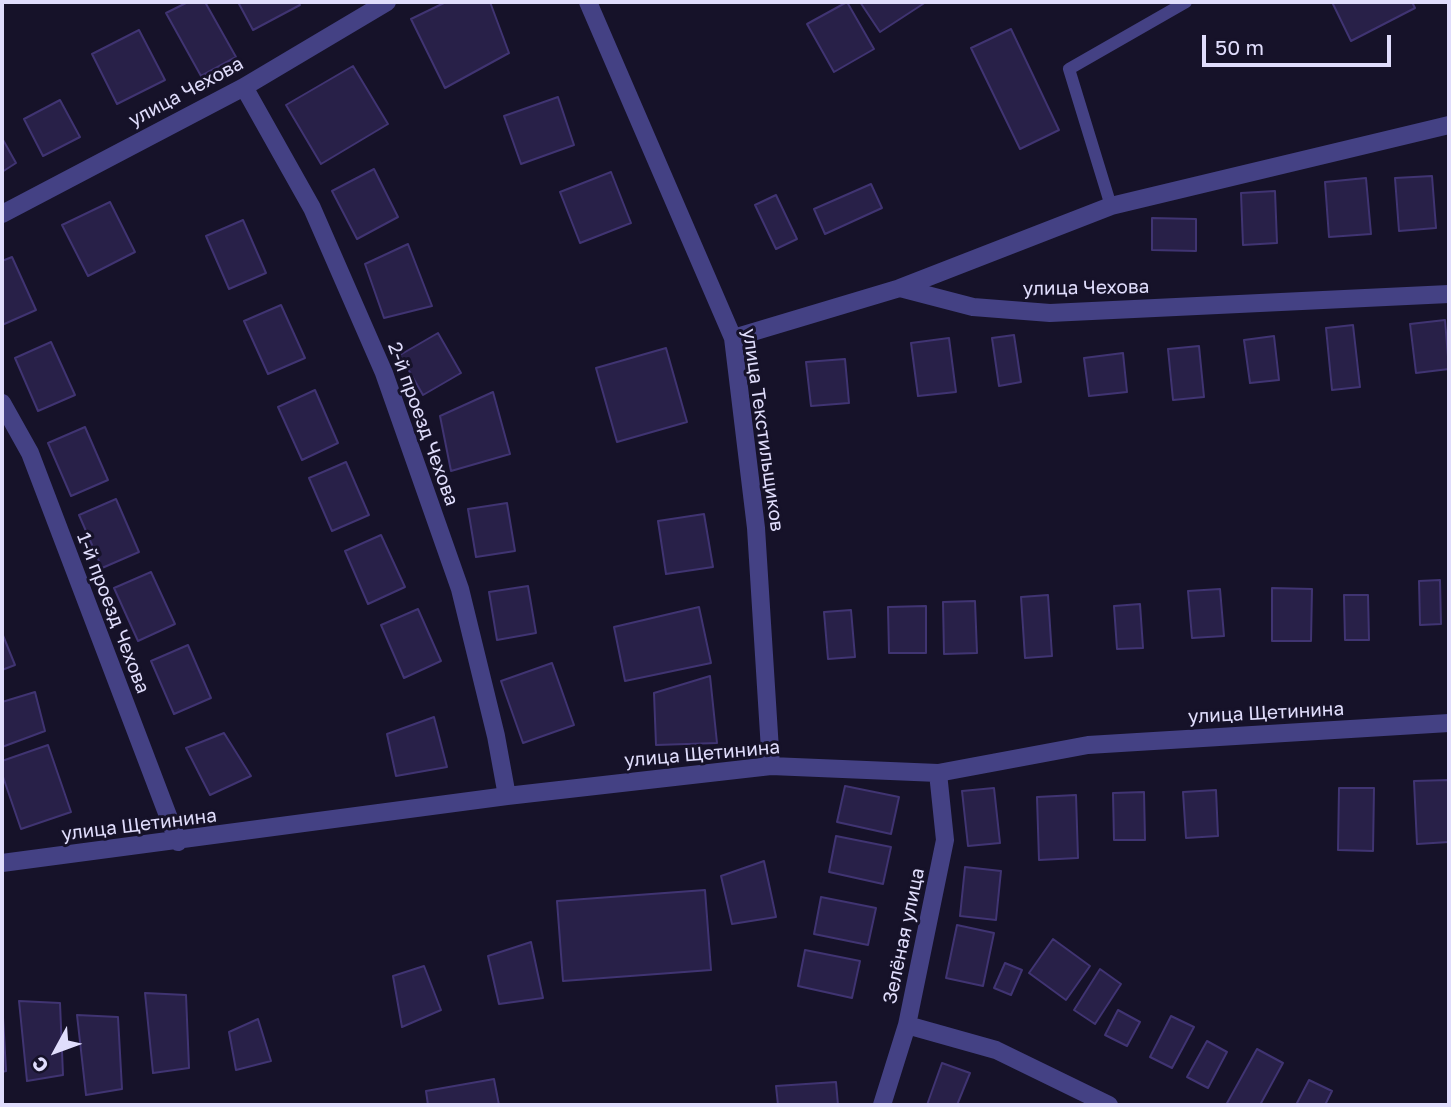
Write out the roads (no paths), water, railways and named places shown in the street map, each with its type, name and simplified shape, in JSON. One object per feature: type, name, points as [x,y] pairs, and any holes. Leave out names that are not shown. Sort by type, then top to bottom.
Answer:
[{"type":"street","name":"улица Чехова","points":[[2,214],[244,87],[387,2]]},
{"type":"street","name":"улица Текстильщиков","points":[[588,2],[733,338],[756,528],[771,766]]},
{"type":"street","name":"2-й проезд Чехова","points":[[244,87],[312,208],[389,386],[460,589],[496,736],[507,796]]},
{"type":"street","points":[[733,338],[900,288],[1111,206],[1449,125]]},
{"type":"street","name":"улица Чехова","points":[[900,288],[973,307],[1050,313],[1449,294]]},
{"type":"street","name":"1-й проезд Чехова","points":[[2,403],[30,453],[178,842]]},
{"type":"street","name":"улица Щетинина","points":[[2,863],[178,842],[507,796],[771,766],[939,772],[1088,745],[1449,723]]},
{"type":"street","name":"Зелёная улица","points":[[882,1105],[907,1025],[945,840],[939,772]]},
{"type":"street","points":[[907,1025],[996,1050],[1109,1105]]},
{"type":"lane","points":[[1111,206],[1069,69],[1186,2]]}]
